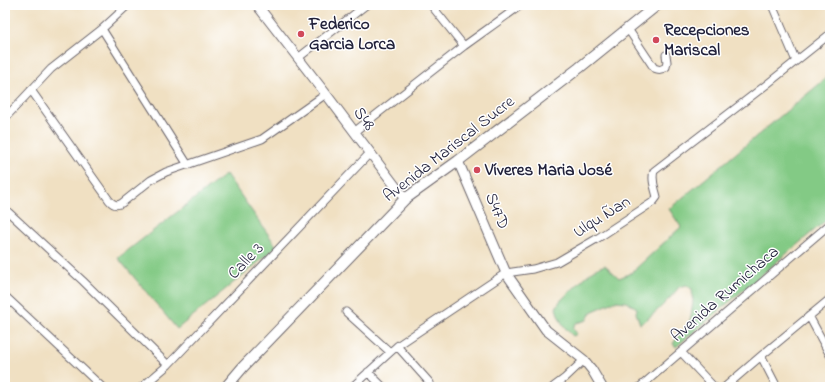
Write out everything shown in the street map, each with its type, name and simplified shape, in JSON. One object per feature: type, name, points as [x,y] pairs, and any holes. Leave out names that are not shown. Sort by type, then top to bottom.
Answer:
[{"type":"main road","name":"Avenida Mariscal Sucre","points":[[226,387],[243,367],[405,199],[458,161],[579,68],[657,5]]},
{"type":"street","points":[[5,118],[55,65],[102,29],[128,5]]},
{"type":"street","name":"S48","points":[[257,5],[405,199]]},
{"type":"street","points":[[298,58],[366,5]]},
{"type":"street","points":[[431,5],[464,46]]},
{"type":"street","points":[[354,132],[464,46],[521,5]]},
{"type":"street","points":[[772,5],[796,61]]},
{"type":"street","points":[[102,29],[188,165]]},
{"type":"street","points":[[628,29],[654,68],[662,70],[666,67],[666,55]]},
{"type":"street","name":"Ulqu Ñan","points":[[352,387],[397,346],[506,273],[533,269],[557,262],[598,238],[650,204],[656,197],[652,176],[654,171],[830,34]]},
{"type":"street","points":[[31,90],[109,200],[113,204],[119,205],[151,180],[161,175],[179,167],[262,139],[326,94]]},
{"type":"street","name":"Calle 3","points":[[142,387],[168,365],[370,153]]},
{"type":"street","name":"S47D","points":[[458,161],[506,273],[546,330],[584,360],[602,387]]},
{"type":"street","points":[[5,209],[83,281],[168,365]]},
{"type":"street","name":"Avenida Rumichaca","points":[[640,387],[830,224]]},
{"type":"street","points":[[5,296],[102,387]]},
{"type":"street","points":[[725,387],[830,299]]},
{"type":"street","points":[[346,312],[390,352]]},
{"type":"street","points":[[809,316],[830,355]]},
{"type":"street","points":[[397,346],[430,383]]},
{"type":"street","points":[[681,352],[714,387]]},
{"type":"street","points":[[761,356],[777,387]]},
{"type":"street","points":[[553,387],[584,360]]},
{"type":"street","points":[[368,372],[383,387]]},
{"type":"green space","points":[[830,75],[830,217],[676,347],[673,344],[678,336],[686,330],[691,317],[693,301],[692,289],[686,285],[679,287],[661,307],[640,324],[636,313],[637,308],[626,302],[616,301],[591,312],[587,320],[576,323],[573,328],[577,334],[573,336],[564,327],[556,308],[560,301],[593,270],[605,265],[619,278],[631,273],[681,227],[669,209]]},
{"type":"green space","points":[[226,174],[277,247],[177,329],[118,258]]},
{"type":"place","name":"Federico Garcia Lorca","points":[[301,34]]},
{"type":"place","name":"Recepciones Mariscal","points":[[656,40]]},
{"type":"place","name":"Víveres Maria José","points":[[477,170]]}]
